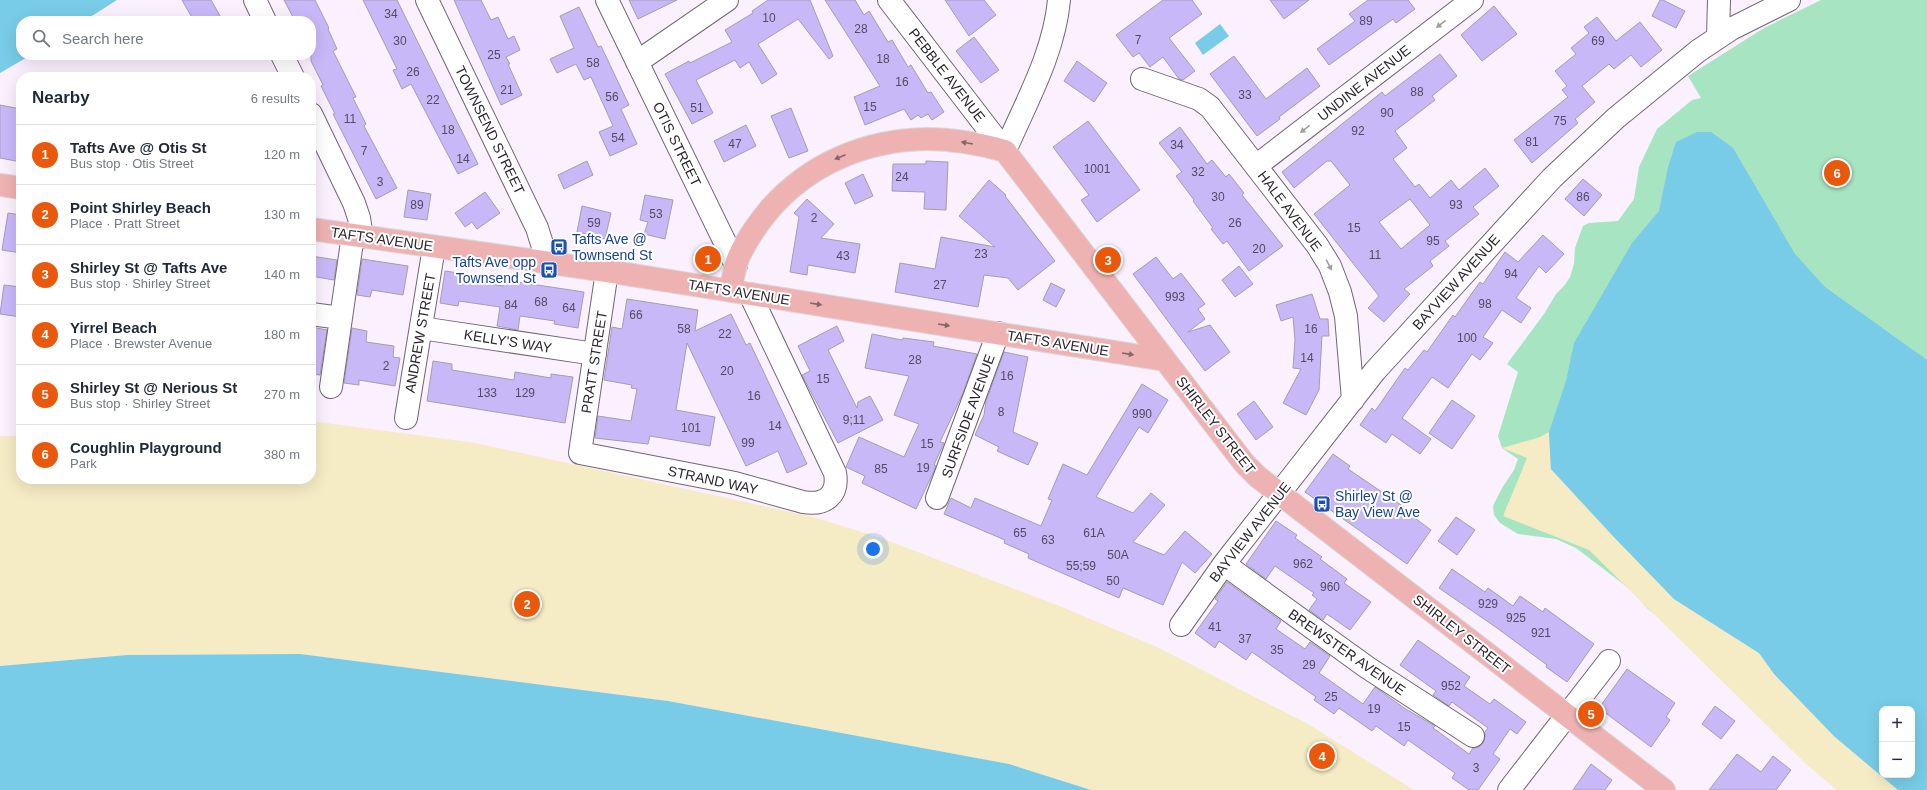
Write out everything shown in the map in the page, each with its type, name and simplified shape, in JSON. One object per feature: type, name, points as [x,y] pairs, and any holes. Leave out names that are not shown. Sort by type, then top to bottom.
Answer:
[{"type":"main road","points":[[740,292],[736,265],[750,235],[782,196],[803,178],[841,156],[885,143],[928,139],[958,141],[1005,151]]},
{"type":"main road","name":"SHIRLEY STREET","points":[[1005,151],[1249,468],[1279,495],[1664,790]]},
{"type":"main road","points":[[0,185],[16,187]]},
{"type":"main road","name":"TAFTS AVENUE","points":[[316,230],[607,271],[1165,360]]},
{"type":"street","points":[[255,0],[263,16]]},
{"type":"street","name":"TOWNSEND STREET","points":[[427,0],[537,228],[548,263]]},
{"type":"street","name":"OTIS STREET","points":[[607,0],[736,265]]},
{"type":"street","points":[[637,62],[728,0]]},
{"type":"street","name":"PEBBLE AVENUE","points":[[889,0],[1005,151]]},
{"type":"street","points":[[1005,151],[1050,47],[1058,5],[1078,0]]},
{"type":"street","name":"UNDINE AVENUE","points":[[1256,166],[1472,0]]},
{"type":"street","points":[[1718,37],[1720,0]]},
{"type":"street","name":"BAYVIEW AVENUE","points":[[1181,625],[1224,564],[1394,349],[1552,178],[1616,118],[1698,51],[1718,37],[1789,0]]},
{"type":"street","points":[[284,60],[290,72]]},
{"type":"street","name":"HALE AVENUE","points":[[1142,78],[1205,102],[1317,245],[1336,279],[1346,316],[1353,400]]},
{"type":"street","points":[[316,124],[354,203],[358,236],[341,318],[331,387]]},
{"type":"street","name":"ANDREW STREET","points":[[406,418],[434,247]]},
{"type":"street","name":"PRATT STREET","points":[[580,453],[607,271]]},
{"type":"street","name":"STRAND WAY","points":[[580,453],[735,483],[810,503],[829,498],[837,484],[835,472],[827,453],[740,292]]},
{"type":"street","points":[[316,315],[341,318]]},
{"type":"street","name":"KELLY'S WAY","points":[[421,328],[595,354]]},
{"type":"street","name":"SURFSIDE AVENUE","points":[[937,498],[998,333]]},
{"type":"street","name":"BREWSTER AVENUE","points":[[1224,564],[1368,668],[1473,736]]},
{"type":"street","points":[[1509,790],[1609,662]]},
{"type":"green space","points":[[1821,0],[1927,0],[1927,790],[1898,790],[1884,778],[1915,778],[1915,706],[1879,706],[1879,774],[1835,737],[1672,629],[1648,609],[1631,590],[1576,548],[1556,539],[1518,534],[1500,523],[1494,515],[1493,506],[1502,488],[1514,470],[1518,459],[1502,448],[1498,436],[1518,372],[1507,364],[1544,314],[1556,294],[1570,277],[1574,264],[1575,248],[1583,226],[1589,223],[1618,221],[1634,199],[1639,167],[1657,129],[1692,100],[1701,98],[1688,76],[1764,28]]},
{"type":"sand","points":[[316,422],[476,443],[813,517],[881,538],[1062,607],[1159,648],[1308,724],[1414,790],[1091,790],[1009,764],[668,701],[300,654],[127,655],[0,666],[0,436],[16,436],[16,484],[316,484]]},
{"type":"sand","points":[[1549,432],[1551,469],[1674,599],[1759,653],[1775,674],[1835,737],[1879,774],[1879,778],[1884,778],[1898,790],[1837,790],[1806,764],[1589,550],[1503,516],[1527,458],[1502,448],[1540,437]]},
{"type":"water","points":[[0,0],[117,0],[92,16],[16,16],[16,60],[22,60],[0,73]]},
{"type":"water","points":[[1220,24],[1229,36],[1203,55],[1195,43]]},
{"type":"water","points":[[1697,132],[1711,132],[1733,148],[1795,254],[1825,287],[1927,360],[1927,790],[1898,790],[1884,778],[1915,778],[1915,706],[1879,706],[1879,774],[1835,737],[1774,674],[1759,653],[1674,599],[1551,469],[1549,432],[1566,381],[1574,343],[1632,243],[1659,211],[1668,167],[1676,142]]},
{"type":"water","points":[[300,654],[668,701],[1009,764],[1091,790],[0,790],[0,666],[127,655]]},
{"type":"building","points":[[182,0],[211,0],[220,16],[191,16]]},
{"type":"building","points":[[284,0],[315,0],[329,28],[328,29],[337,49],[333,51],[356,97],[353,98],[366,124],[364,126],[397,188],[376,199],[333,114],[335,114],[321,86],[323,85],[311,61],[316,60],[316,16],[292,16]]},
{"type":"building","points":[[363,0],[397,0],[478,164],[458,174],[411,84],[402,89],[393,70],[397,69]]},
{"type":"building","points":[[454,0],[481,0],[491,20],[498,17],[508,39],[514,36],[520,50],[506,57],[522,95],[501,105]]},
{"type":"building","points":[[629,0],[677,0],[638,19]]},
{"type":"building","points":[[768,0],[810,0],[833,56],[829,59],[798,19],[758,44],[777,74],[762,84],[749,62],[740,68],[735,60],[696,80],[713,113],[692,124],[665,74],[689,61],[690,63],[732,42],[725,30],[753,13],[752,11]]},
{"type":"building","points":[[825,0],[855,0],[864,15],[869,11],[888,42],[892,40],[908,67],[911,65],[928,93],[931,92],[944,112],[932,120],[928,114],[921,118],[918,115],[911,120],[904,109],[865,125],[854,97],[880,86]]},
{"type":"building","points":[[945,0],[984,0],[996,15],[969,36]]},
{"type":"building","points":[[1163,0],[1192,0],[1202,14],[1169,38],[1195,71],[1183,80],[1179,79],[1163,57],[1150,67],[1139,53],[1133,57],[1116,35]]},
{"type":"building","points":[[1270,0],[1309,0],[1284,19]]},
{"type":"building","points":[[1368,0],[1408,0],[1415,9],[1396,23],[1393,19],[1329,65],[1317,49],[1355,21],[1349,14]]},
{"type":"building","points":[[1660,0],[1663,0],[1685,11],[1676,28],[1652,16]]},
{"type":"building","points":[[1494,6],[1517,34],[1482,61],[1461,35]]},
{"type":"building","points":[[579,7],[598,47],[601,46],[629,105],[621,109],[637,144],[610,156],[599,132],[613,126],[591,77],[584,80],[576,64],[557,73],[550,59],[574,48],[560,16]]},
{"type":"building","points":[[1597,17],[1616,41],[1640,22],[1662,50],[1641,67],[1631,55],[1614,69],[1609,64],[1582,86],[1595,102],[1575,119],[1578,123],[1532,163],[1514,140],[1568,97],[1562,90],[1567,86],[1555,71],[1576,54],[1571,48],[1589,33],[1584,27]]},
{"type":"building","points":[[974,37],[999,70],[981,83],[956,51]]},
{"type":"building","points":[[1440,54],[1457,76],[1432,96],[1435,100],[1395,131],[1407,148],[1393,159],[1415,187],[1419,184],[1430,198],[1451,180],[1459,190],[1485,168],[1499,186],[1473,207],[1479,214],[1445,241],[1449,246],[1430,261],[1433,266],[1404,289],[1410,294],[1384,322],[1368,308],[1379,296],[1314,214],[1350,185],[1331,161],[1327,161],[1294,188],[1282,172],[1382,92],[1385,96]],"holes":[[[1410,199],[1430,225],[1401,249],[1379,222]]]},
{"type":"building","points":[[1234,56],[1266,99],[1307,68],[1320,86],[1279,117],[1280,119],[1257,136],[1210,74]]},
{"type":"building","points":[[1077,61],[1107,83],[1094,102],[1064,81]]},
{"type":"building","points":[[0,105],[16,108],[16,161],[0,158]]},
{"type":"building","points":[[791,108],[808,151],[789,158],[771,116]]},
{"type":"building","points":[[1088,121],[1140,190],[1097,222],[1081,200],[1089,195],[1053,147]]},
{"type":"building","points":[[746,125],[756,146],[724,162],[714,141]]},
{"type":"building","points":[[1180,127],[1207,164],[1212,160],[1226,177],[1229,174],[1244,193],[1242,195],[1283,246],[1249,271],[1227,241],[1223,244],[1211,229],[1213,228],[1176,176],[1182,172],[1159,143]]},
{"type":"building","points":[[587,161],[593,175],[564,189],[558,175]]},
{"type":"building","points":[[926,161],[948,162],[946,210],[924,209],[925,192],[892,191],[893,164],[926,164]]},
{"type":"building","points":[[863,174],[873,196],[855,204],[845,183]]},
{"type":"building","points":[[1583,179],[1602,195],[1584,216],[1565,199]]},
{"type":"building","points":[[989,180],[1006,195],[1005,196],[1055,261],[1018,290],[1008,278],[984,275],[978,307],[895,292],[900,263],[935,269],[941,237],[995,247],[959,216]]},
{"type":"building","points":[[408,190],[431,194],[427,220],[404,217]]},
{"type":"building","points":[[485,192],[500,213],[477,229],[472,222],[465,227],[455,213]]},
{"type":"building","points":[[645,195],[673,200],[665,239],[644,234],[648,222],[640,220]]},
{"type":"building","points":[[807,199],[834,224],[821,238],[860,244],[855,273],[808,265],[807,275],[790,272],[799,217],[794,213]]},
{"type":"building","points":[[582,206],[611,213],[605,239],[577,232]]},
{"type":"building","points":[[8,213],[16,214],[16,252],[2,250]]},
{"type":"building","points":[[1543,235],[1564,254],[1546,273],[1539,266],[1516,298],[1531,308],[1521,323],[1502,310],[1483,337],[1493,343],[1480,360],[1472,354],[1448,388],[1432,377],[1402,418],[1431,439],[1420,454],[1392,434],[1386,443],[1360,425],[1372,408],[1375,411],[1405,368],[1408,370],[1424,350],[1427,352],[1453,315],[1455,317],[1480,282],[1483,284],[1505,252],[1518,262]]},
{"type":"building","points":[[316,257],[337,260],[334,280],[316,277]]},
{"type":"building","points":[[1156,257],[1173,279],[1181,273],[1205,304],[1198,309],[1205,319],[1188,332],[1210,325],[1230,352],[1205,371],[1133,274]]},
{"type":"building","points":[[362,259],[408,266],[403,295],[372,290],[370,297],[357,295]]},
{"type":"building","points":[[1239,266],[1253,284],[1235,297],[1222,280]]},
{"type":"building","points":[[445,271],[465,274],[464,280],[503,286],[504,280],[584,292],[578,328],[554,324],[555,321],[520,316],[518,330],[497,326],[500,307],[459,301],[458,306],[440,303]]},
{"type":"building","points":[[1051,283],[1065,290],[1056,307],[1043,300]]},
{"type":"building","points":[[4,285],[16,286],[16,316],[0,314]]},
{"type":"building","points":[[1312,294],[1320,319],[1328,319],[1329,336],[1322,336],[1319,390],[1306,415],[1283,403],[1301,369],[1293,368],[1295,340],[1293,317],[1281,321],[1276,305]]},
{"type":"building","points":[[627,299],[698,310],[695,331],[731,314],[746,345],[750,343],[807,464],[787,473],[778,451],[746,466],[687,343],[676,410],[715,417],[710,446],[650,436],[648,444],[595,438],[598,416],[631,421],[637,389],[631,388],[632,385],[604,380],[612,327],[622,329]]},
{"type":"building","points":[[837,326],[844,341],[828,350],[857,408],[858,402],[870,396],[883,420],[838,443],[802,375],[810,371],[798,346]]},
{"type":"building","points":[[316,328],[327,330],[320,375],[316,375]]},
{"type":"building","points":[[352,328],[367,331],[366,342],[394,346],[393,357],[400,358],[395,386],[359,380],[359,385],[344,383]]},
{"type":"building","points":[[872,334],[902,340],[903,338],[934,342],[933,346],[977,354],[963,393],[940,442],[944,443],[934,465],[936,466],[916,509],[862,483],[865,476],[846,467],[859,437],[904,457],[919,424],[894,415],[909,376],[865,368]]},
{"type":"building","points":[[1004,352],[1028,357],[1013,432],[1038,443],[1028,465],[997,451],[999,447],[975,435],[984,415],[986,401]]},
{"type":"building","points":[[433,361],[452,364],[452,370],[514,380],[515,372],[551,378],[551,374],[573,377],[565,423],[427,401]]},
{"type":"building","points":[[1142,384],[1168,400],[1148,433],[1139,427],[1096,497],[1133,513],[1151,493],[1165,505],[1133,542],[1164,555],[1185,531],[1212,554],[1195,573],[1182,562],[1163,605],[1123,588],[1119,598],[1028,558],[1029,554],[1004,543],[1005,540],[944,514],[951,498],[971,508],[975,498],[1041,526],[1052,500],[1048,499],[1063,464],[1087,475]]},
{"type":"building","points":[[1452,400],[1475,416],[1452,449],[1429,433]]},
{"type":"building","points":[[1254,401],[1273,427],[1256,440],[1237,414]]},
{"type":"building","points":[[1333,454],[1350,466],[1348,469],[1401,505],[1400,507],[1431,530],[1407,564],[1305,492]]},
{"type":"building","points":[[1456,517],[1475,530],[1457,555],[1438,541]]},
{"type":"building","points":[[1276,521],[1297,535],[1295,538],[1322,557],[1320,559],[1347,579],[1344,583],[1371,602],[1350,630],[1327,614],[1323,620],[1309,610],[1317,599],[1312,595],[1314,593],[1275,566],[1266,579],[1246,564]]},
{"type":"building","points":[[1452,569],[1485,592],[1488,588],[1513,606],[1520,596],[1543,612],[1545,608],[1594,644],[1567,682],[1546,667],[1547,665],[1497,628],[1439,588]]},
{"type":"building","points":[[1227,582],[1281,621],[1276,629],[1305,649],[1310,642],[1330,656],[1319,673],[1363,704],[1375,687],[1404,708],[1435,726],[1433,728],[1469,754],[1473,748],[1479,747],[1483,743],[1485,732],[1488,728],[1452,702],[1449,706],[1433,695],[1436,691],[1400,665],[1418,640],[1470,677],[1464,686],[1490,704],[1494,699],[1526,722],[1517,734],[1510,729],[1493,754],[1500,759],[1478,790],[1469,790],[1452,778],[1455,773],[1408,740],[1404,746],[1376,726],[1372,731],[1339,708],[1334,714],[1314,700],[1316,697],[1252,652],[1246,660],[1219,641],[1215,648],[1195,633],[1218,601],[1215,599]]},
{"type":"building","points":[[1627,669],[1675,703],[1666,717],[1670,720],[1651,747],[1599,708]]},
{"type":"building","points":[[1715,706],[1735,721],[1721,739],[1702,724]]},
{"type":"building","points":[[1737,754],[1761,772],[1773,756],[1791,770],[1776,790],[1709,790]]},
{"type":"building","points":[[1591,764],[1612,780],[1605,790],[1573,790]]},
{"type":"place","name":"Coughlin Playground","points":[[1837,173]]},
{"type":"place","name":"Tafts Ave @ Townsend St","points":[[559,247]]},
{"type":"place","name":"Tafts Ave @ Otis St","points":[[708,259]]},
{"type":"place","name":"Shirley St @ Tafts Ave","points":[[1108,260]]},
{"type":"place","name":"Tafts Ave opp Townsend St","points":[[549,270]]},
{"type":"place","name":"Shirley St @ Bay View Ave","points":[[1322,504]]},
{"type":"place","name":"Point Shirley Beach","points":[[527,604]]},
{"type":"place","name":"Shirley St @ Nerious St","points":[[1591,714]]},
{"type":"place","name":"Yirrel Beach","points":[[1322,756]]}]
